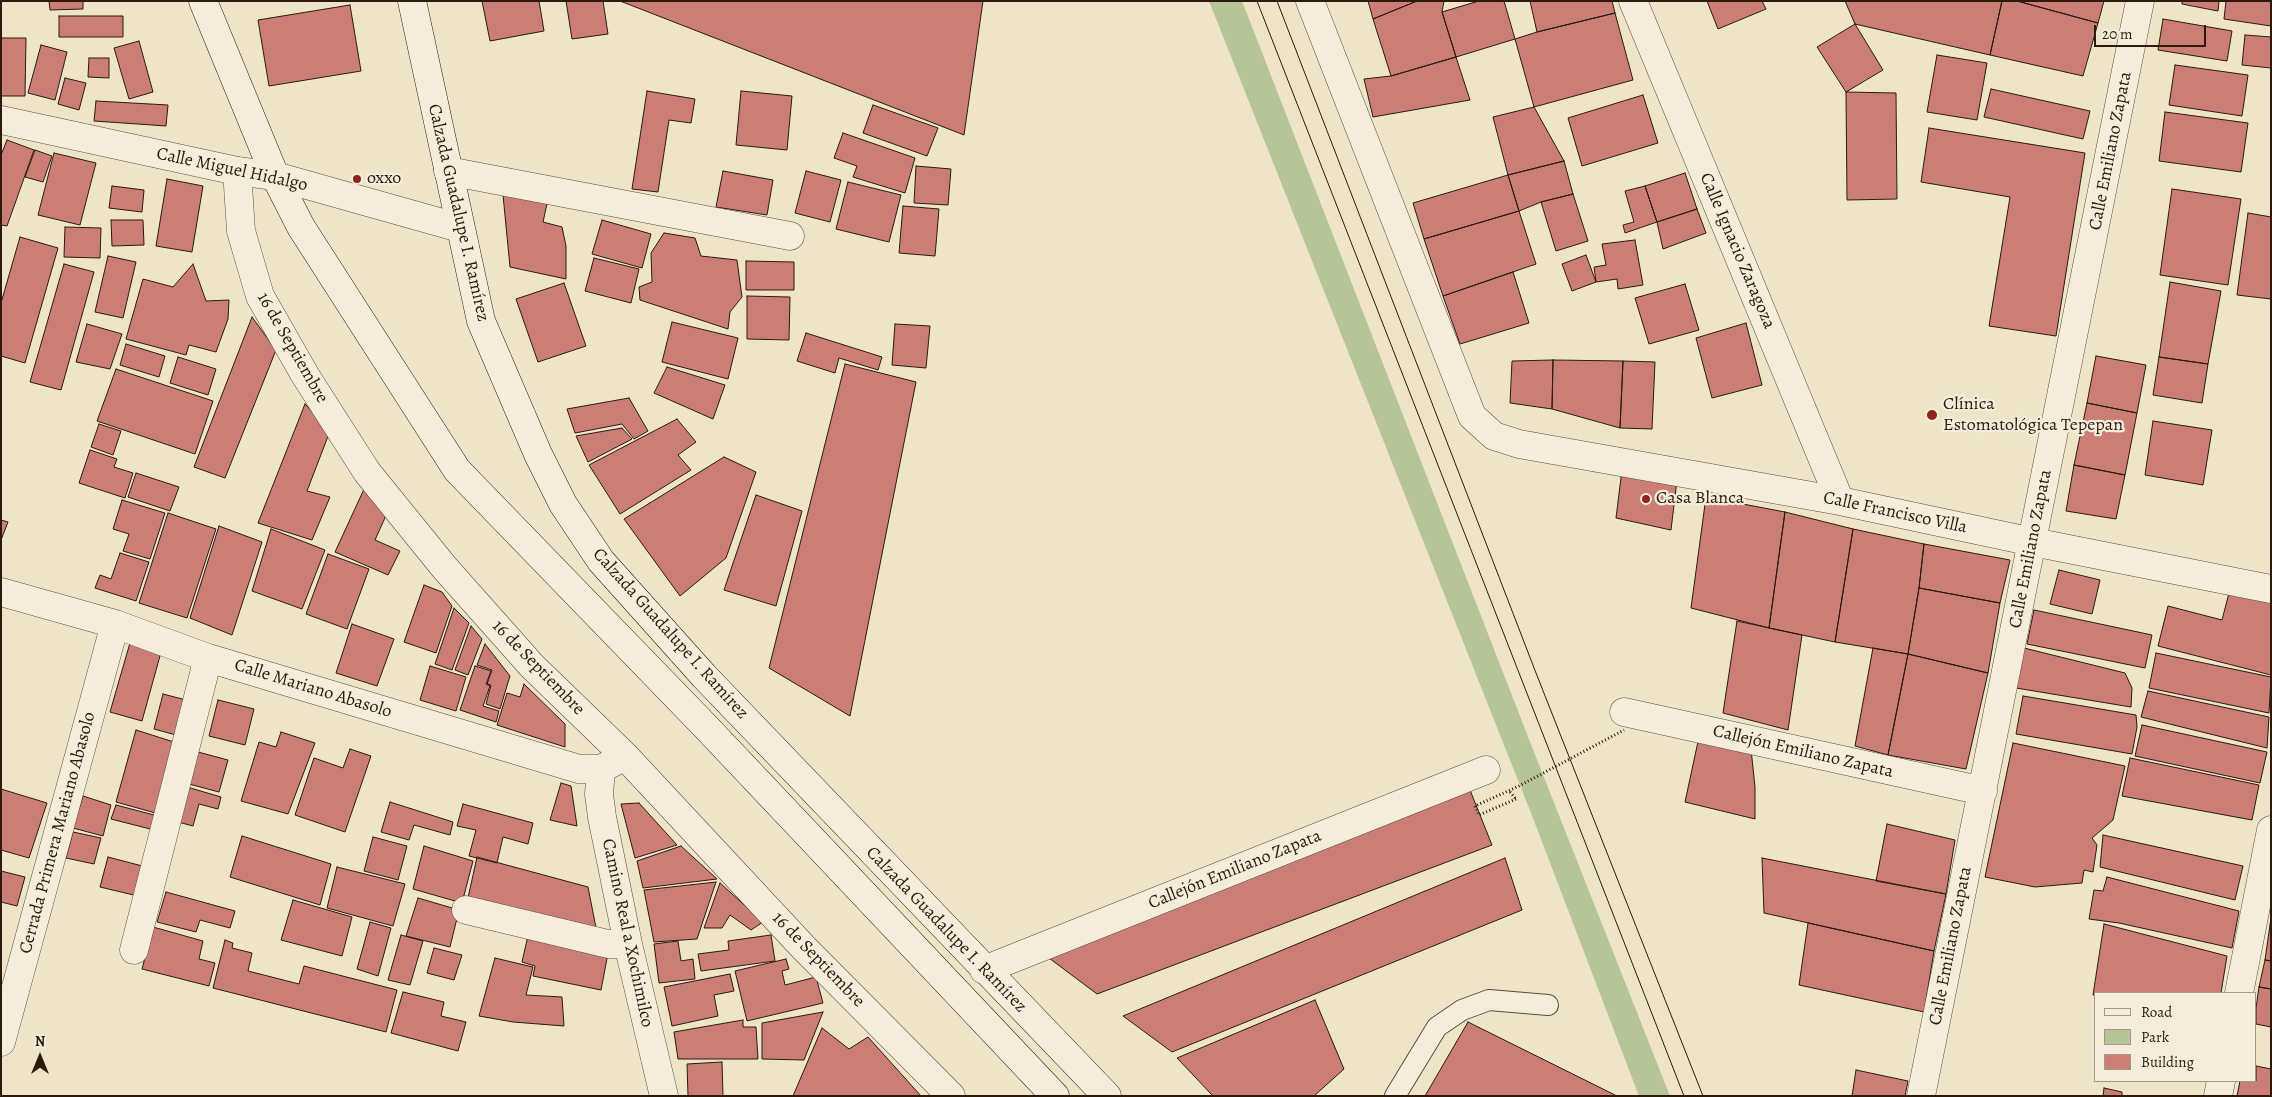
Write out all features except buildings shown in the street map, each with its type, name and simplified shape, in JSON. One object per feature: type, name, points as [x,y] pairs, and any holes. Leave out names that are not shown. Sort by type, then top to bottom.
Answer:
[{"type":"street","name":"Calzada Guadalupe I. Ramírez","points":[[203,1],[275,176],[301,227],[457,470],[707,728],[1055,1096]]},
{"type":"street","name":"Calzada Guadalupe I. Ramírez","points":[[412,1],[481,321],[538,454],[564,504],[601,561],[704,676],[984,970],[1107,1096]]},
{"type":"street","name":"Calle Francisco Villa","points":[[1310,1],[1472,416],[1494,436],[1519,444],[1840,501],[2033,542],[2271,589]]},
{"type":"street","name":"Calle Ignacio Zaragoza","points":[[1633,1],[1840,501]]},
{"type":"street","name":"Calle Emiliano Zapata","points":[[1921,1096],[2140,1]]},
{"type":"street","name":"Calle Miguel Hidalgo","points":[[1,120],[237,171],[275,176],[460,228]]},
{"type":"street","name":"16 de Septiembre","points":[[237,171],[241,231],[260,296],[305,375],[367,472],[444,567],[532,666],[625,756],[804,948],[951,1096]]},
{"type":"street","points":[[448,171],[790,236]]},
{"type":"street","name":"Calle Mariano Abasolo","points":[[1,592],[115,624],[208,658],[579,769],[601,770]]},
{"type":"street","name":"Cerrada Primera Mariano Abasolo","points":[[1,1042],[115,624]]},
{"type":"street","points":[[134,950],[208,658]]},
{"type":"street","name":"Callejón Emiliano Zapata","points":[[1624,721],[1982,791]]},
{"type":"street","points":[[601,770],[625,756]]},
{"type":"street","name":"Camino Real a Xochimilco","points":[[601,770],[599,794],[602,817],[628,944],[664,1096]]},
{"type":"street","name":"Callejón Emiliano Zapata","points":[[984,970],[1486,770]]},
{"type":"street","points":[[2239,992],[2271,830]]},
{"type":"street","points":[[466,910],[608,944],[628,944]]},
{"type":"street","points":[[642,1096],[654,1053]]},
{"type":"street","points":[[2218,1096],[2222,1082]]},
{"type":"lane","points":[[1395,1096],[1437,1027],[1462,1010],[1489,1000],[1548,1005]]},
{"type":"path","points":[[1516,799],[1479,815],[1474,806],[1519,786],[1624,721]]},
{"type":"green space","points":[[1209,1],[1242,1],[1670,1096],[1639,1096],[1531,813]]},
{"type":"tram line","points":[[1257,1],[1684,1096]]},
{"type":"tram line","points":[[1277,1],[1536,673],[1703,1096]]},
{"type":"place","name":"oxxo","points":[[357,179]]},
{"type":"place","name":"Clínica Estomatológica Tepepan","points":[[1932,415]]},
{"type":"place","name":"Casa Blanca","points":[[1646,499]]}]
